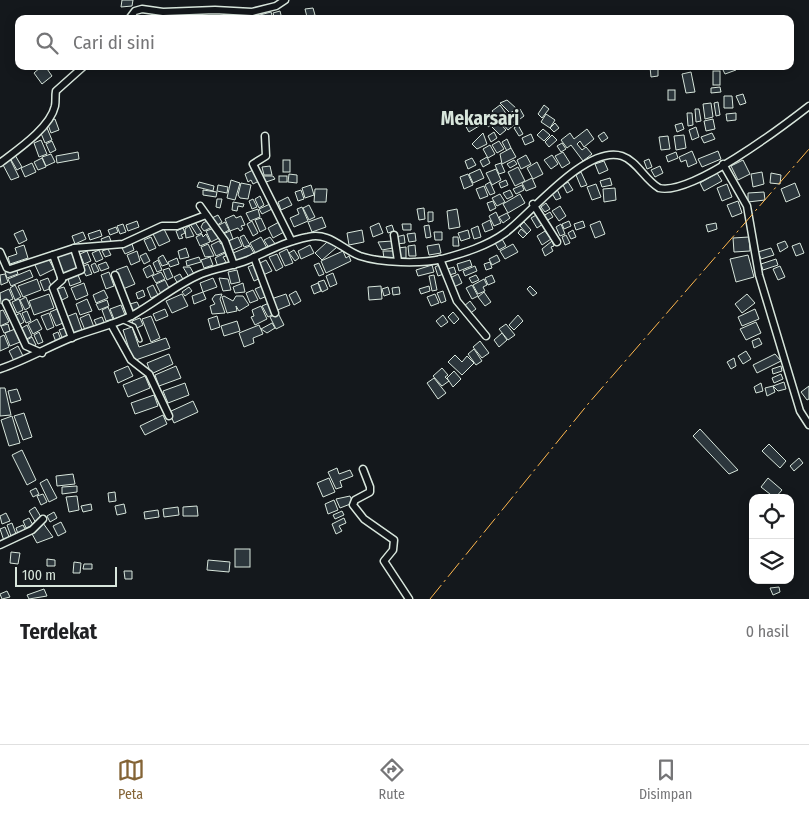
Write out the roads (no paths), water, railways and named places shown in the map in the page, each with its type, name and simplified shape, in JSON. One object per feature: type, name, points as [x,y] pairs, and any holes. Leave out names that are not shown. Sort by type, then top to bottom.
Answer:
[{"type":"street","points":[[131,15],[142,9],[163,12],[215,10],[252,12],[276,6],[285,0]]},
{"type":"street","points":[[0,163],[25,145],[40,130],[54,108],[56,90],[79,70]]},
{"type":"street","points":[[0,369],[42,353],[72,338],[131,316],[202,274],[254,257],[291,240],[321,236],[328,237],[358,255],[398,261],[440,259],[478,247],[506,232],[557,183],[593,161],[615,155],[630,161],[652,184],[664,189],[692,182],[724,164],[781,127],[809,106]]},
{"type":"street","points":[[265,136],[266,156],[253,164],[291,240]]},
{"type":"street","points":[[724,164],[748,206],[759,275],[800,411],[809,426]]},
{"type":"street","points":[[533,204],[558,242]]},
{"type":"street","points":[[200,206],[225,241],[234,264]]},
{"type":"street","points":[[0,252],[8,269],[74,248],[123,244],[162,226],[177,226],[206,215]]},
{"type":"street","points":[[394,235],[398,261]]},
{"type":"street","points":[[72,338],[53,288],[61,278],[81,270],[74,248]]},
{"type":"street","points":[[53,255],[61,278]]},
{"type":"street","points":[[254,257],[275,313]]},
{"type":"street","points":[[440,259],[457,301],[486,336]]},
{"type":"street","points":[[115,275],[131,316]]},
{"type":"street","points":[[6,304],[26,346],[42,353]]},
{"type":"street","points":[[111,324],[131,360],[149,374],[169,416]]},
{"type":"street","points":[[363,469],[370,490],[366,496],[355,500],[353,505],[364,520],[394,540],[393,550],[384,561],[409,599]]},
{"type":"street","points":[[0,545],[33,529],[43,519]]},
{"type":"lane","points":[[120,320],[134,326],[140,340]]},
{"type":"district","name":"Mekarsari","points":[[480,118]]}]
